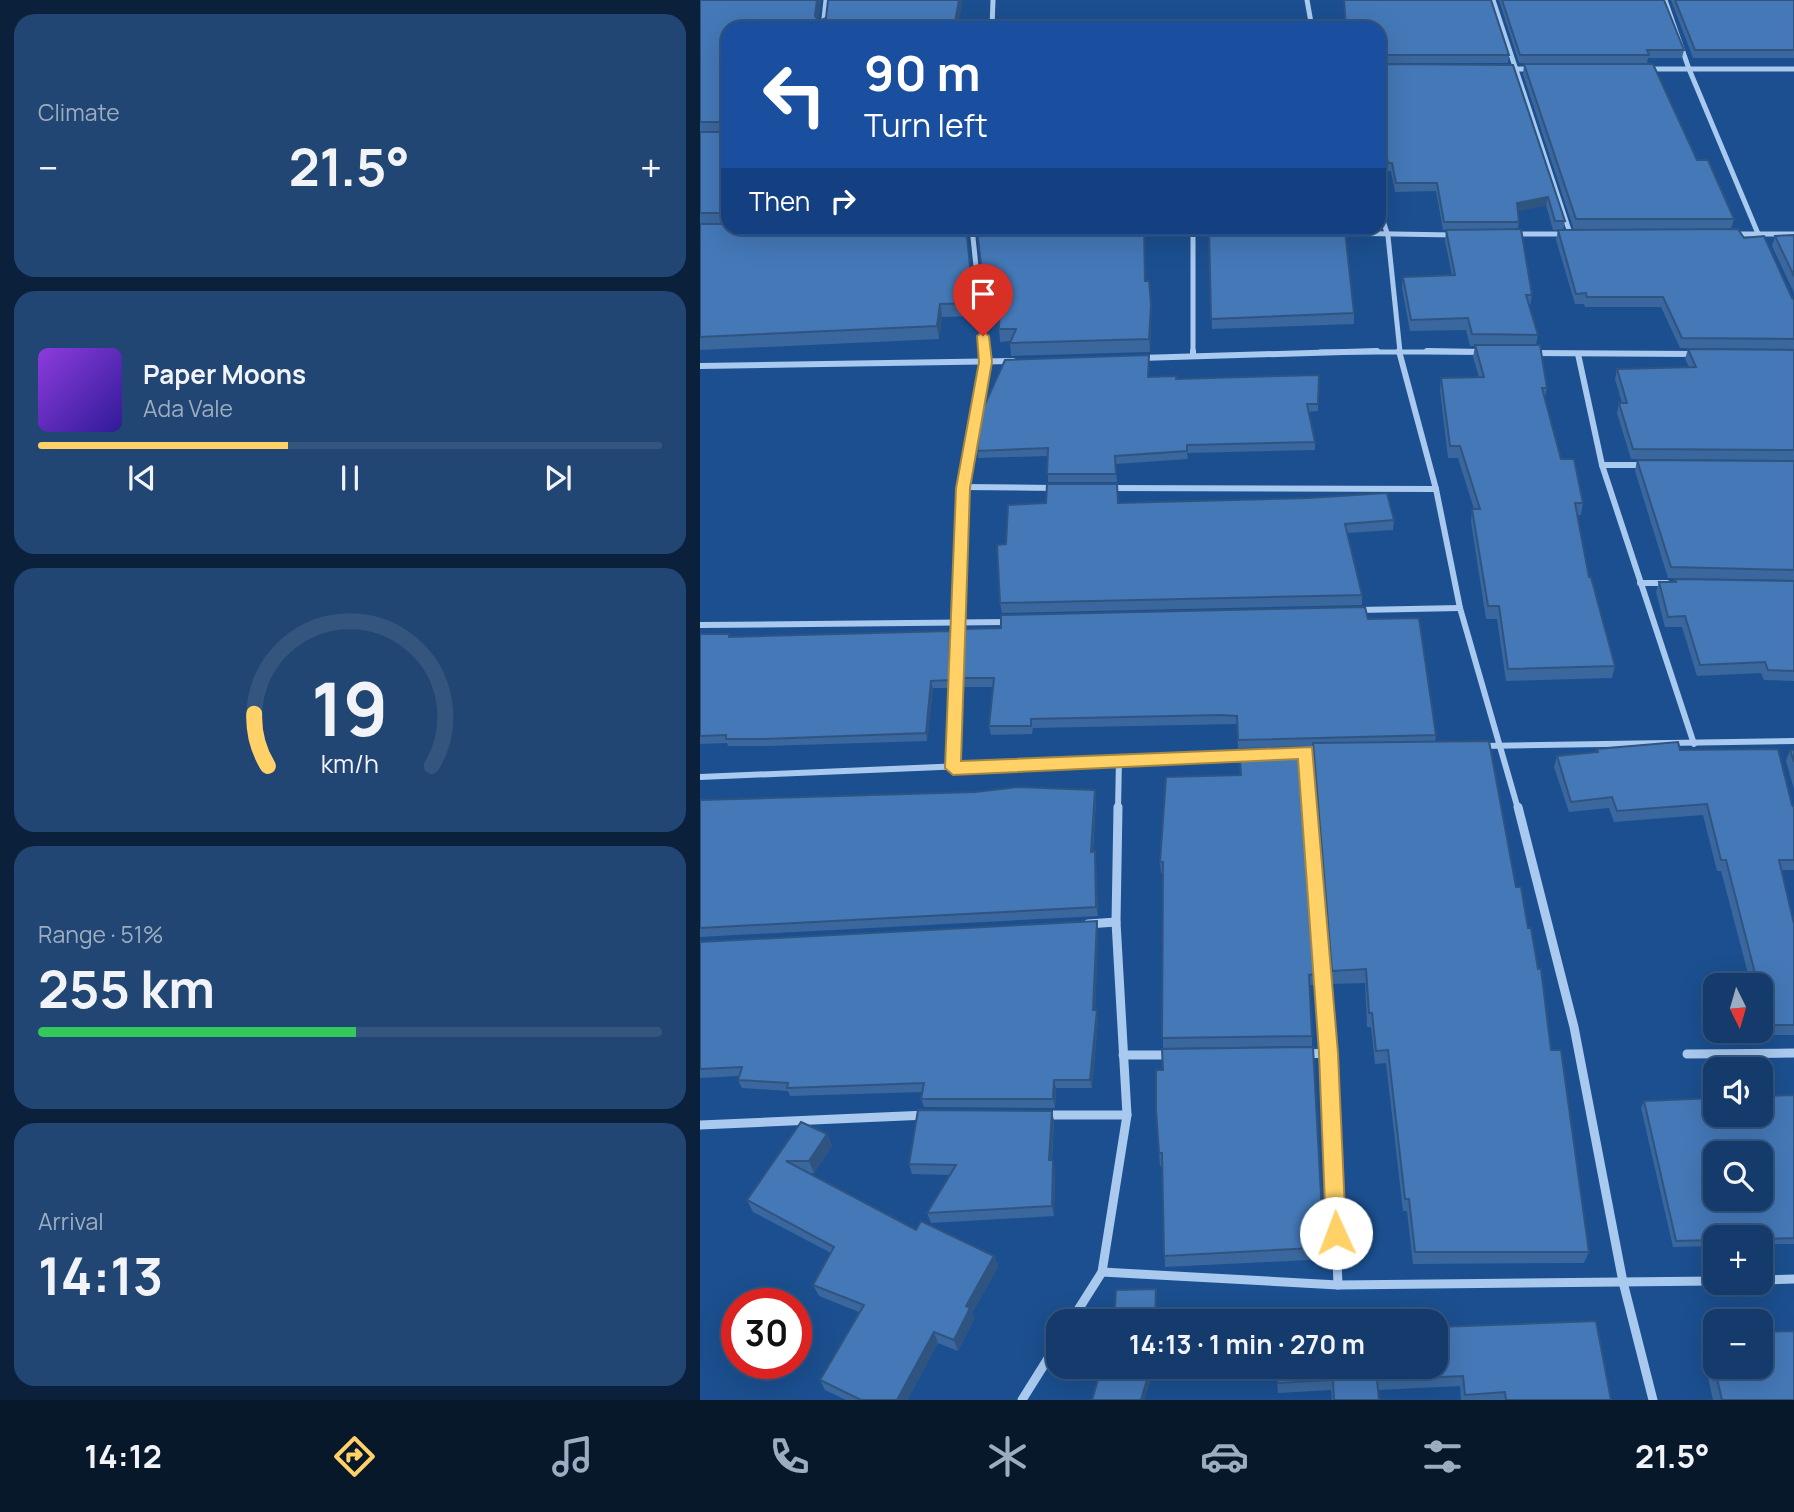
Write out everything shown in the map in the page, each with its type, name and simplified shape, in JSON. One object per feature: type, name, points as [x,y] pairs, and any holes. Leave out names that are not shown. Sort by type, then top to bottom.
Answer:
[{"type":"street","points":[[824,21],[826,0]]},
{"type":"street","points":[[992,21],[993,0]]},
{"type":"street","points":[[1307,0],[1311,21]]},
{"type":"street","points":[[1493,0],[1570,233]]},
{"type":"street","points":[[1665,0],[1689,69],[1765,246]]},
{"type":"street","points":[[1503,69],[1544,69]]},
{"type":"street","points":[[1636,69],[1794,69]]},
{"type":"street","points":[[1386,230],[1399,350],[1436,489],[1460,608],[1502,746],[1574,1027],[1623,1282],[1653,1400]]},
{"type":"street","points":[[1505,234],[1584,233]]},
{"type":"street","points":[[1732,234],[1794,234]]},
{"type":"street","points":[[953,768],[963,488],[986,362],[973,235]]},
{"type":"street","points":[[1193,235],[1194,356]]},
{"type":"street","points":[[1374,235],[1466,235]]},
{"type":"street","points":[[1138,358],[1399,350],[1496,352]]},
{"type":"street","points":[[1523,353],[1700,354]]},
{"type":"street","points":[[1578,354],[1602,465],[1694,744]]},
{"type":"street","points":[[700,366],[1027,361]]},
{"type":"street","points":[[1602,465],[1657,466]]},
{"type":"street","points":[[963,488],[1061,488]]},
{"type":"street","points":[[1102,488],[1436,489]]},
{"type":"street","points":[[1640,583],[1678,583]]},
{"type":"street","points":[[1348,611],[1460,608]]},
{"type":"street","points":[[700,625],[960,624],[1015,621]]},
{"type":"street","points":[[1474,746],[1794,741]]},
{"type":"street","points":[[1775,742],[1778,754]]},
{"type":"street","points":[[1279,753],[1334,751]]},
{"type":"street","points":[[1306,752],[1329,1053],[1338,1285]]},
{"type":"street","points":[[700,777],[1252,754]]},
{"type":"street","points":[[1079,1309],[1102,1272],[1127,1115],[1116,922],[1119,759]]},
{"type":"street","points":[[1074,924],[1116,922]]},
{"type":"street","points":[[1288,1054],[1329,1053]]},
{"type":"street","points":[[1687,1054],[1794,1053]]},
{"type":"street","points":[[1123,1055],[1178,1055]]},
{"type":"street","points":[[700,1125],[867,1115],[936,1115]]},
{"type":"street","points":[[1032,1115],[1127,1115]]},
{"type":"street","points":[[1102,1272],[1338,1285],[1703,1281]]},
{"type":"street","points":[[1773,1280],[1794,1279]]},
{"type":"street","points":[[1022,1400],[1046,1362]]},
{"type":"building","points":[[700,0],[817,0],[815,16],[819,21],[721,21],[721,122],[700,122]]},
{"type":"building","points":[[828,0],[959,0],[955,21],[819,21],[826,18]]},
{"type":"building","points":[[1344,0],[1491,0],[1509,55],[1386,55],[1386,21],[1346,21]]},
{"type":"building","points":[[1502,0],[1664,0],[1684,50],[1647,50],[1649,55],[1520,55]]},
{"type":"building","points":[[1675,0],[1794,0],[1794,50],[1695,50]]},
{"type":"building","points":[[1386,64],[1513,65],[1565,221],[1555,221],[1548,197],[1517,203],[1519,222],[1444,222],[1437,183],[1396,183],[1392,163],[1388,163]]},
{"type":"building","points":[[1524,64],[1653,64],[1697,160],[1708,160],[1734,219],[1576,219]]},
{"type":"building","points":[[700,132],[721,132],[721,213],[700,213]]},
{"type":"building","points":[[700,224],[721,224],[721,235],[967,235],[974,303],[940,304],[937,326],[700,337]]},
{"type":"building","points":[[1521,229],[1532,295],[1526,295],[1538,335],[1472,334],[1468,318],[1411,320],[1403,277],[1455,275],[1446,230]]},
{"type":"building","points":[[1738,229],[1744,238],[1764,236],[1794,299],[1794,339],[1682,338],[1663,297],[1587,297],[1586,293],[1576,294],[1558,230]]},
{"type":"building","points":[[978,235],[1144,235],[1145,281],[1149,281],[1151,305],[1149,339],[1010,343],[1016,329],[999,329],[1000,303],[985,303]]},
{"type":"building","points":[[1209,235],[1345,235],[1354,313],[1211,319]]},
{"type":"building","points":[[1794,235],[1794,276],[1775,236]]},
{"type":"building","points":[[1475,345],[1540,345],[1547,388],[1542,388],[1561,459],[1574,459],[1583,503],[1575,503],[1589,577],[1615,666],[1508,669],[1499,606],[1488,606],[1472,509],[1480,509],[1460,446],[1450,446],[1441,378],[1484,377]]},
{"type":"building","points":[[1688,349],[1794,350],[1794,450],[1633,449],[1619,403],[1627,403],[1617,369],[1696,367]]},
{"type":"building","points":[[1149,355],[1148,377],[1177,376],[1176,379],[1319,375],[1318,404],[1307,404],[1315,442],[1187,445],[1187,451],[1115,456],[1116,474],[1047,474],[1048,448],[977,451],[981,413],[1005,360]]},
{"type":"building","points":[[1637,460],[1794,461],[1794,570],[1671,567]]},
{"type":"building","points":[[1047,484],[1117,484],[1118,503],[1387,493],[1394,520],[1345,524],[1362,595],[1000,603],[997,545],[1006,544],[1008,505],[1046,503]]},
{"type":"building","points":[[1675,579],[1794,581],[1794,671],[1768,670],[1765,662],[1700,665],[1685,616],[1668,617],[1659,582],[1676,582]]},
{"type":"building","points":[[1365,607],[1368,619],[1419,618],[1436,735],[1238,740],[1237,716],[1220,715],[1031,719],[1031,726],[989,726],[994,678],[960,678],[962,629],[1001,628],[1001,615]]},
{"type":"building","points":[[950,631],[949,680],[931,681],[926,733],[764,739],[726,739],[726,735],[700,736],[700,634],[729,634],[729,637]]},
{"type":"building","points":[[1489,741],[1516,887],[1521,887],[1538,969],[1541,969],[1551,1050],[1561,1050],[1589,1252],[1415,1252],[1409,1199],[1405,1199],[1388,1050],[1376,1051],[1372,1013],[1369,1013],[1366,969],[1332,971],[1313,743]]},
{"type":"building","points":[[1678,742],[1680,750],[1778,749],[1794,807],[1794,860],[1779,860],[1794,924],[1794,1025],[1773,1025],[1773,973],[1755,973],[1726,860],[1721,860],[1707,804],[1617,811],[1612,797],[1571,802],[1557,756],[1598,752],[1597,749]]},
{"type":"building","points":[[1301,747],[1317,974],[1309,975],[1312,1036],[1162,1038],[1163,862],[1160,862],[1166,777],[1241,775],[1239,749]]},
{"type":"building","points":[[1018,787],[1095,790],[1091,852],[1095,851],[1096,907],[700,928],[700,800],[975,792]]},
{"type":"building","points":[[1097,921],[1093,1010],[1097,1010],[1090,1080],[1054,1080],[1053,1099],[921,1099],[924,1083],[787,1088],[788,1083],[738,1080],[742,1067],[700,1069],[700,942]]},
{"type":"building","points":[[1313,1047],[1322,1214],[1328,1214],[1331,1247],[1164,1256],[1162,1153],[1159,1153],[1156,1110],[1156,1070],[1163,1070],[1162,1049]]},
{"type":"building","points":[[1794,1095],[1794,1238],[1773,1239],[1773,1225],[1703,1225],[1703,1240],[1676,1241],[1644,1101],[1703,1099],[1703,1127],[1773,1127],[1773,1096]]},
{"type":"building","points":[[918,1110],[1052,1111],[1049,1160],[1053,1160],[1052,1206],[927,1213],[956,1165],[909,1164]]},
{"type":"building","points":[[801,1122],[827,1134],[809,1161],[786,1161],[916,1230],[921,1221],[994,1256],[966,1306],[970,1308],[954,1340],[934,1332],[897,1400],[861,1400],[820,1380],[864,1305],[813,1285],[834,1247],[747,1200]]},
{"type":"building","points":[[1156,1289],[1155,1309],[1115,1309],[1116,1290]]},
{"type":"building","points":[[1596,1321],[1611,1400],[1506,1400],[1505,1392],[1465,1395],[1463,1376],[1448,1377],[1448,1327]]},
{"type":"building","points":[[1794,1331],[1794,1400],[1722,1400],[1717,1379],[1773,1379],[1773,1332]]},
{"type":"building","points":[[1098,1379],[1147,1379],[1141,1400],[1092,1400]]},
{"type":"building","points":[[1278,1379],[1398,1379],[1377,1380],[1379,1400],[1334,1400],[1333,1380],[1278,1383]]},
{"type":"route","points":[[983,336],[986,362],[963,488],[953,768],[1306,752],[1329,1053],[1336,1233]]}]
